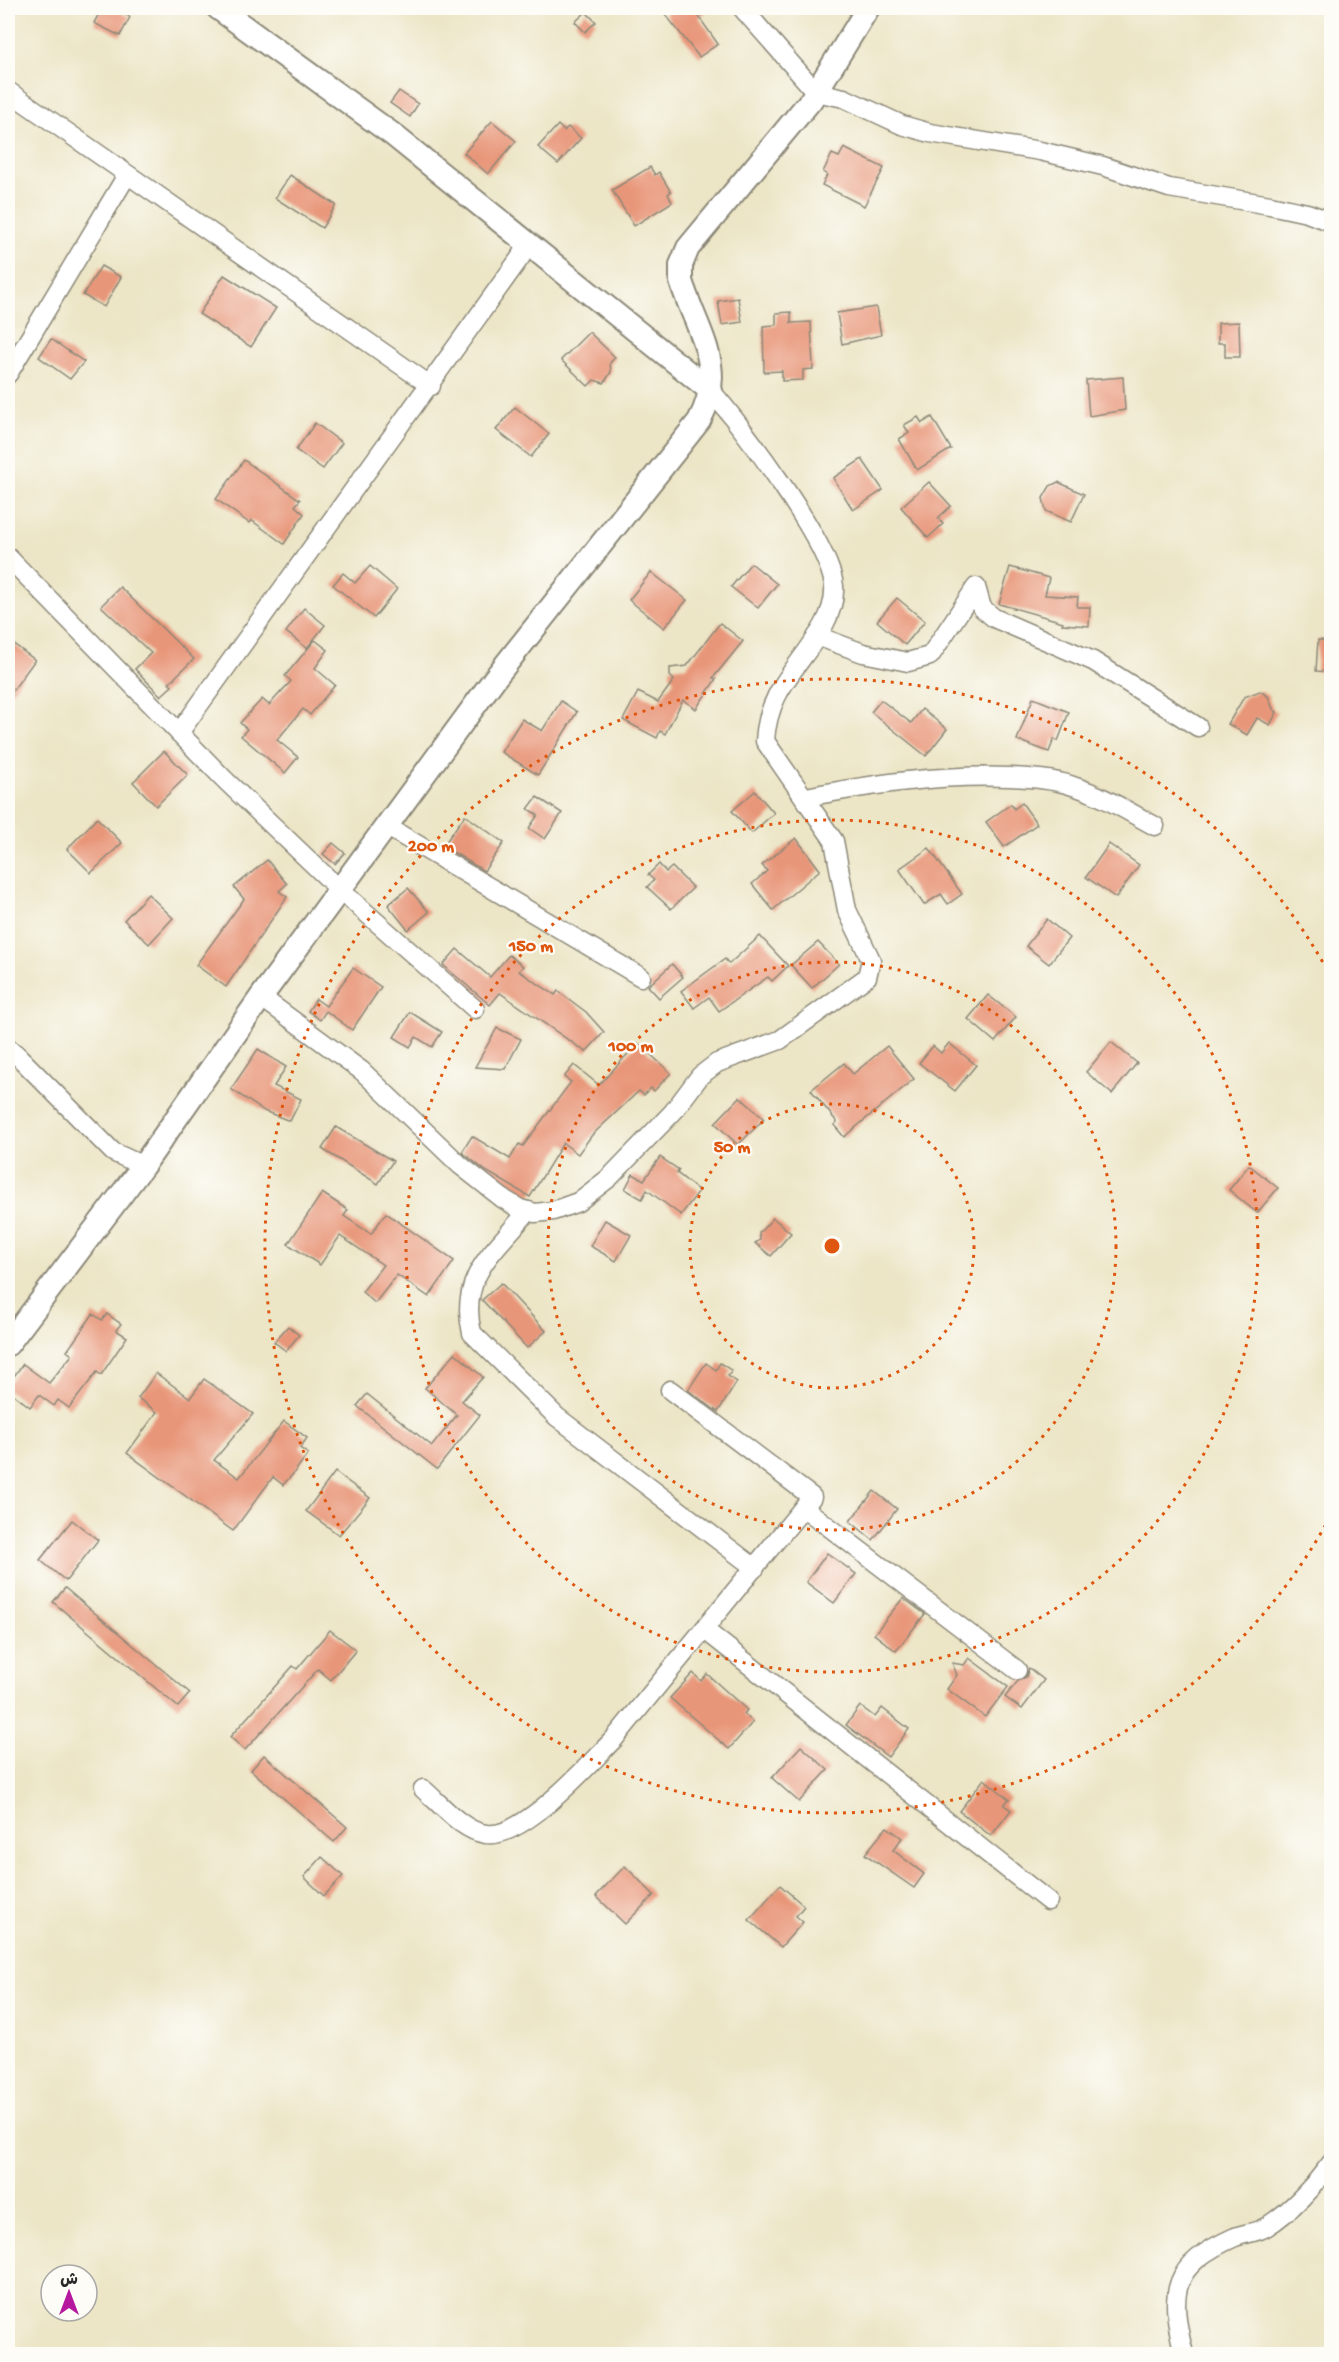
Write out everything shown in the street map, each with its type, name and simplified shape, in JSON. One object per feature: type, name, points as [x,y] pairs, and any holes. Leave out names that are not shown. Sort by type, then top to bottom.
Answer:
[{"type":"street","points":[[218,8],[317,78],[530,244],[711,391],[737,420],[829,565],[834,588],[831,611],[770,706],[765,741],[806,797],[834,841],[847,910],[871,960],[867,977],[860,985],[780,1040],[717,1063],[700,1076],[673,1112],[609,1178],[578,1202],[553,1211],[520,1209],[493,1192],[460,1165],[369,1077],[261,997]]},
{"type":"street","points":[[742,8],[816,92],[844,98],[902,125],[930,133],[1040,151],[1103,166],[1169,188],[1307,213],[1332,222]]},
{"type":"street","points":[[8,1344],[143,1166],[339,889],[556,598],[680,447],[703,413],[711,391],[713,372],[710,357],[684,291],[681,265],[700,231],[816,92],[867,8]]},
{"type":"street","points":[[8,92],[431,386]]},
{"type":"street","points":[[8,374],[127,175]]},
{"type":"street","points":[[179,733],[431,386],[530,244]]},
{"type":"street","points":[[8,557],[179,733],[339,889],[475,1009]]},
{"type":"street","points":[[817,636],[863,653],[908,662],[930,656],[976,587],[982,608],[994,618],[1093,662],[1198,727]]},
{"type":"street","points":[[806,797],[883,783],[966,775],[1037,778],[1071,785],[1098,795],[1155,826]]},
{"type":"street","points":[[386,826],[641,977]]},
{"type":"street","points":[[8,1048],[113,1152],[143,1166]]},
{"type":"street","points":[[528,1211],[480,1268],[472,1283],[468,1296],[468,1317],[472,1333],[557,1417],[755,1568]]},
{"type":"street","points":[[423,1789],[466,1827],[489,1835],[505,1833],[540,1809],[606,1747],[812,1497],[670,1390]]},
{"type":"street","points":[[804,1508],[1017,1670]]},
{"type":"street","points":[[705,1629],[1048,1901]]},
{"type":"street","points":[[1184,2355],[1179,2335],[1176,2297],[1178,2283],[1188,2265],[1199,2256],[1238,2236],[1265,2228],[1302,2195],[1332,2162]]},
{"type":"building","points":[[102,8],[112,8],[130,17],[120,36],[94,23]]},
{"type":"building","points":[[673,8],[711,8],[699,17],[718,44],[699,57],[665,14]]},
{"type":"building","points":[[586,12],[596,22],[585,32],[575,22]]},
{"type":"building","points":[[399,91],[418,104],[410,117],[390,103]]},
{"type":"building","points":[[492,121],[516,141],[488,174],[464,153]]},
{"type":"building","points":[[558,125],[564,131],[568,127],[581,138],[558,164],[538,147]]},
{"type":"building","points":[[844,148],[884,168],[864,206],[822,185],[827,175],[823,172],[832,154],[839,157]]},
{"type":"building","points":[[650,167],[655,175],[659,172],[671,192],[668,194],[672,202],[634,226],[612,190]]},
{"type":"building","points":[[290,175],[336,205],[322,228],[275,198]]},
{"type":"building","points":[[101,266],[121,277],[104,307],[83,295]]},
{"type":"building","points":[[224,275],[276,308],[251,347],[199,314]]},
{"type":"building","points":[[738,298],[742,322],[722,325],[718,301]]},
{"type":"building","points":[[876,307],[881,335],[842,344],[837,313]]},
{"type":"building","points":[[791,312],[791,323],[811,322],[813,369],[803,370],[803,380],[782,381],[782,371],[764,372],[763,326],[776,325],[776,313]]},
{"type":"building","points":[[1239,322],[1240,357],[1225,357],[1225,343],[1218,343],[1218,323]]},
{"type":"building","points":[[589,332],[615,357],[610,363],[611,372],[604,383],[594,380],[588,386],[561,360]]},
{"type":"building","points":[[51,339],[84,362],[70,379],[39,357]]},
{"type":"building","points":[[1123,377],[1125,410],[1089,416],[1086,380]]},
{"type":"building","points":[[515,407],[549,434],[531,457],[496,430]]},
{"type":"building","points":[[918,417],[922,423],[932,417],[951,449],[917,470],[899,439],[909,433],[904,425]]},
{"type":"building","points":[[315,423],[342,443],[323,469],[296,450]]},
{"type":"building","points":[[862,459],[883,490],[853,510],[833,478]]},
{"type":"building","points":[[244,460],[300,500],[295,506],[304,514],[284,544],[251,520],[249,523],[216,499]]},
{"type":"building","points":[[929,482],[951,506],[938,518],[943,524],[928,538],[901,507]]},
{"type":"building","points":[[1058,482],[1084,494],[1071,522],[1046,511],[1043,498],[1050,486]]},
{"type":"building","points":[[751,563],[777,584],[758,608],[731,587]]},
{"type":"building","points":[[370,566],[397,589],[374,618],[333,585],[343,573],[355,583]]},
{"type":"building","points":[[1010,567],[1049,578],[1045,595],[1078,597],[1077,607],[1090,607],[1089,626],[1062,624],[1063,622],[999,604]]},
{"type":"building","points":[[651,572],[687,600],[664,628],[629,600]]},
{"type":"building","points":[[120,587],[194,659],[169,683],[172,686],[161,696],[135,669],[151,653],[101,606]]},
{"type":"building","points":[[897,598],[925,621],[905,645],[877,621]]},
{"type":"building","points":[[304,608],[325,625],[307,648],[286,632]]},
{"type":"building","points":[[720,623],[743,641],[713,678],[716,679],[696,709],[683,700],[665,734],[660,731],[657,738],[623,720],[638,692],[658,702],[674,680],[670,676],[670,668],[687,666]]},
{"type":"building","points":[[8,640],[35,660],[8,697]]},
{"type":"building","points":[[315,640],[328,650],[315,668],[335,685],[310,715],[303,709],[277,740],[298,757],[285,773],[241,736],[247,729],[240,723],[262,699],[269,705],[291,681],[285,676]]},
{"type":"building","points":[[1318,640],[1332,641],[1332,672],[1316,671]]},
{"type":"building","points":[[1260,691],[1268,696],[1273,709],[1277,712],[1270,725],[1257,718],[1247,735],[1228,724],[1244,697]]},
{"type":"building","points":[[1033,698],[1069,712],[1058,741],[1054,739],[1049,752],[1017,740]]},
{"type":"building","points":[[881,700],[911,723],[922,709],[947,729],[926,756],[871,712]]},
{"type":"building","points":[[561,701],[577,712],[538,775],[501,752],[522,719],[542,731]]},
{"type":"building","points":[[164,751],[188,775],[156,806],[133,782]]},
{"type":"building","points":[[755,791],[774,813],[752,833],[732,811]]},
{"type":"building","points":[[537,797],[562,813],[545,839],[529,828],[538,815],[528,809]]},
{"type":"building","points":[[1022,803],[1037,824],[1004,847],[986,822],[1011,804],[1014,809]]},
{"type":"building","points":[[465,815],[504,843],[484,871],[443,846]]},
{"type":"building","points":[[97,818],[122,843],[91,873],[67,849]]},
{"type":"building","points":[[796,838],[820,870],[773,910],[752,884],[767,871],[762,865]]},
{"type":"building","points":[[333,843],[345,853],[335,864],[323,854]]},
{"type":"building","points":[[1109,844],[1139,865],[1116,898],[1086,877]]},
{"type":"building","points":[[929,848],[962,894],[948,904],[941,894],[924,905],[899,869]]},
{"type":"building","points":[[267,860],[287,884],[279,891],[287,897],[226,987],[196,965],[244,899],[234,887]]},
{"type":"building","points":[[659,864],[666,872],[672,867],[693,888],[671,909],[647,887],[654,880],[648,875]]},
{"type":"building","points":[[408,888],[429,912],[408,930],[388,905]]},
{"type":"building","points":[[148,894],[173,918],[149,944],[124,920]]},
{"type":"building","points":[[1047,919],[1069,938],[1049,964],[1026,946]]},
{"type":"building","points":[[760,936],[788,966],[772,981],[768,977],[719,1011],[709,997],[694,1008],[681,991],[725,959],[729,964]]},
{"type":"building","points":[[818,942],[839,964],[812,988],[791,965]]},
{"type":"building","points":[[457,949],[490,977],[509,955],[523,966],[519,971],[555,995],[558,991],[586,1012],[604,1032],[586,1052],[500,993],[490,1005],[443,965]]},
{"type":"building","points":[[672,964],[683,977],[659,998],[648,986]]},
{"type":"building","points":[[353,968],[381,987],[352,1030],[326,1011],[320,1020],[308,1011],[316,999],[326,1006]]},
{"type":"building","points":[[988,995],[1016,1017],[995,1042],[968,1019]]},
{"type":"building","points":[[410,1012],[442,1032],[432,1047],[416,1037],[410,1047],[394,1037]]},
{"type":"building","points":[[497,1028],[521,1039],[505,1069],[475,1067]]},
{"type":"building","points":[[1111,1042],[1137,1063],[1112,1094],[1086,1072]]},
{"type":"building","points":[[638,1043],[671,1073],[654,1091],[651,1088],[644,1095],[639,1091],[592,1135],[578,1154],[563,1143],[530,1197],[486,1171],[462,1152],[472,1136],[510,1159],[519,1144],[523,1146],[571,1082],[564,1077],[574,1065],[599,1085]]},
{"type":"building","points":[[949,1043],[976,1065],[955,1091],[919,1063],[933,1046],[941,1053]]},
{"type":"building","points":[[887,1046],[914,1079],[844,1137],[834,1125],[837,1122],[811,1090],[844,1063],[853,1074]]},
{"type":"building","points":[[258,1049],[286,1067],[274,1086],[301,1099],[290,1121],[264,1111],[231,1089]]},
{"type":"building","points":[[740,1097],[764,1119],[738,1145],[715,1123]]},
{"type":"building","points":[[336,1127],[393,1161],[378,1184],[322,1149]]},
{"type":"building","points":[[660,1157],[679,1170],[677,1173],[699,1191],[681,1215],[647,1190],[642,1199],[625,1189],[633,1174],[644,1180]]},
{"type":"building","points":[[1249,1165],[1278,1188],[1257,1213],[1229,1190]]},
{"type":"building","points":[[322,1193],[348,1210],[344,1216],[371,1234],[386,1213],[454,1261],[429,1297],[397,1275],[375,1303],[362,1292],[383,1265],[340,1236],[320,1265],[288,1244]]},
{"type":"building","points":[[773,1218],[791,1233],[771,1256],[755,1243],[760,1240],[759,1233]]},
{"type":"building","points":[[605,1220],[631,1235],[616,1261],[590,1246]]},
{"type":"building","points":[[501,1283],[546,1331],[527,1348],[482,1300]]},
{"type":"building","points":[[93,1314],[102,1320],[107,1314],[121,1324],[116,1330],[127,1337],[101,1375],[97,1372],[69,1408],[58,1400],[54,1406],[39,1395],[30,1407],[8,1390],[8,1384],[23,1364],[49,1383],[72,1355],[67,1351]]},
{"type":"building","points":[[288,1326],[299,1335],[286,1351],[274,1342]]},
{"type":"building","points":[[455,1353],[483,1377],[462,1401],[480,1415],[437,1469],[357,1406],[367,1394],[432,1446],[457,1415],[425,1388]]},
{"type":"building","points":[[706,1363],[716,1370],[720,1363],[732,1371],[728,1376],[737,1382],[718,1412],[688,1390]]},
{"type":"building","points":[[156,1373],[190,1398],[204,1379],[253,1414],[214,1460],[239,1478],[284,1421],[307,1438],[300,1448],[308,1454],[293,1474],[283,1485],[273,1477],[233,1531],[127,1453],[157,1412],[138,1398]]},
{"type":"building","points":[[335,1472],[370,1498],[339,1535],[306,1511]]},
{"type":"building","points":[[874,1491],[897,1509],[873,1540],[850,1521]]},
{"type":"building","points":[[72,1520],[98,1540],[66,1581],[40,1560]]},
{"type":"building","points":[[827,1553],[856,1574],[834,1603],[806,1582]]},
{"type":"building","points":[[65,1588],[190,1693],[178,1707],[53,1602]]},
{"type":"building","points":[[903,1598],[925,1614],[896,1651],[874,1634]]},
{"type":"building","points":[[330,1630],[356,1650],[331,1680],[318,1669],[245,1750],[230,1737],[293,1666],[297,1669]]},
{"type":"building","points":[[969,1658],[1008,1687],[985,1717],[947,1689],[957,1675],[952,1663],[964,1665]]},
{"type":"building","points":[[1029,1668],[1044,1680],[1022,1709],[1005,1697],[1018,1681],[1026,1677]]},
{"type":"building","points":[[693,1673],[701,1681],[707,1674],[747,1710],[744,1714],[753,1722],[729,1749],[670,1698]]},
{"type":"building","points":[[860,1706],[875,1717],[882,1708],[909,1729],[888,1757],[846,1725]]},
{"type":"building","points":[[801,1746],[828,1770],[799,1802],[772,1778]]},
{"type":"building","points":[[264,1755],[347,1827],[334,1842],[251,1770]]},
{"type":"building","points":[[984,1779],[1009,1799],[1004,1805],[1011,1810],[991,1836],[959,1811]]},
{"type":"building","points":[[887,1827],[902,1838],[893,1850],[924,1874],[914,1888],[865,1854]]},
{"type":"building","points":[[322,1857],[343,1876],[324,1896],[304,1877]]},
{"type":"building","points":[[625,1866],[654,1895],[625,1924],[596,1896]]},
{"type":"building","points":[[780,1885],[804,1906],[796,1916],[803,1922],[781,1947],[749,1920]]}]
